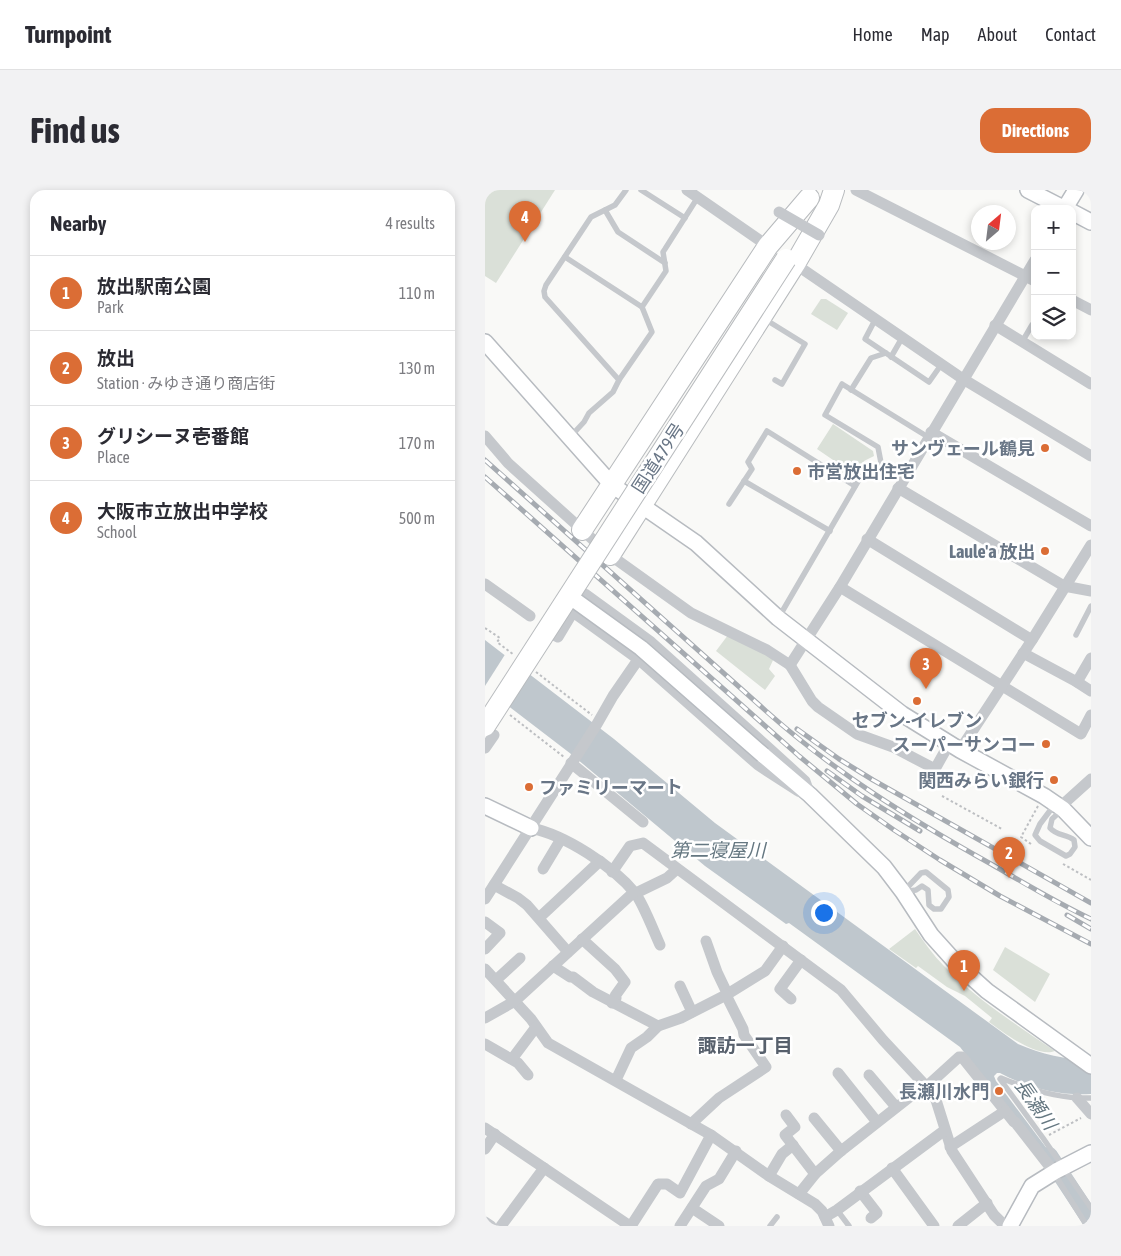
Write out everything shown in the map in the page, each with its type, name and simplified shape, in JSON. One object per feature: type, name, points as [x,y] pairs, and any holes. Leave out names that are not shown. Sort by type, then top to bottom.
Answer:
[{"type":"highway","name":"国道479号","points":[[781,256],[832,190]]},
{"type":"highway","name":"国道479号","points":[[489,731],[567,599],[781,256],[812,194]]},
{"type":"highway","points":[[610,555],[761,317],[781,256]]},
{"type":"highway","points":[[582,530],[612,485],[781,256]]},
{"type":"highway","name":"国道479号","points":[[485,704],[567,599]]},
{"type":"street","points":[[687,190],[941,365],[1091,456]]},
{"type":"street","points":[[790,665],[839,587],[995,325],[1030,278],[856,190]]},
{"type":"street","points":[[1028,190],[1057,205]]},
{"type":"street","points":[[1067,205],[1076,190]]},
{"type":"street","points":[[779,212],[819,235]]},
{"type":"street","points":[[1076,214],[1091,222]]},
{"type":"street","points":[[1076,302],[1091,310]]},
{"type":"street","points":[[995,325],[1091,384]]},
{"type":"street","points":[[485,342],[612,485],[696,543],[778,618],[903,714],[954,747],[1059,807],[1091,838]]},
{"type":"street","points":[[929,435],[1091,526]]},
{"type":"street","points":[[485,436],[508,463],[610,555],[691,613],[767,650],[790,665],[812,701],[857,734],[893,747],[935,770],[1002,684],[1032,640],[1091,545]]},
{"type":"street","points":[[900,483],[1064,586],[1091,591]]},
{"type":"street","points":[[867,539],[1032,640]]},
{"type":"street","points":[[485,584],[529,616]]},
{"type":"street","points":[[839,587],[1002,684],[1081,734],[1091,715]]},
{"type":"street","points":[[567,599],[585,594],[651,642],[805,781],[810,795]]},
{"type":"street","points":[[554,635],[558,637],[567,599]]},
{"type":"street","points":[[567,599],[758,765],[798,791],[810,795]]},
{"type":"street","points":[[567,599],[641,648],[810,795],[884,868],[903,892],[931,935],[971,978],[1091,1066]]},
{"type":"street","points":[[485,900],[613,696],[637,659],[651,642]]},
{"type":"street","points":[[1023,653],[1077,682],[1091,692]]},
{"type":"street","points":[[1077,682],[1091,658]]},
{"type":"street","points":[[485,748],[489,731]]},
{"type":"street","points":[[572,761],[643,822]]},
{"type":"street","points":[[1059,807],[1091,779]]},
{"type":"street","points":[[485,806],[531,828],[541,830],[580,848],[600,861],[635,892],[660,945]]},
{"type":"street","points":[[543,869],[561,839]]},
{"type":"street","points":[[612,872],[630,846],[643,843],[841,990],[883,1040],[926,1086],[936,1100],[950,1147],[995,1215],[1005,1226]]},
{"type":"street","points":[[540,918],[600,861]]},
{"type":"street","points":[[485,1018],[515,1001],[635,892],[667,878],[677,869]]},
{"type":"street","points":[[494,886],[518,898],[540,918],[568,952]]},
{"type":"street","points":[[485,922],[501,933],[485,949]]},
{"type":"street","points":[[582,939],[615,969],[625,982],[612,1003]]},
{"type":"street","points":[[691,1124],[719,1098],[767,1067],[744,1035],[717,972],[707,941]]},
{"type":"street","points":[[616,1080],[631,1048],[647,1037],[658,1026],[692,1012],[765,972],[783,946]]},
{"type":"street","points":[[496,980],[520,958]]},
{"type":"street","points":[[791,999],[780,989],[801,960]]},
{"type":"street","points":[[553,966],[612,1003],[618,1004],[658,1026]]},
{"type":"street","points":[[485,969],[531,1019],[547,1043],[711,1135],[769,1176],[815,1204],[822,1211],[827,1221],[860,1191],[945,1130]]},
{"type":"street","points":[[680,986],[692,1012]]},
{"type":"street","points":[[512,1059],[536,1027]]},
{"type":"street","points":[[485,1044],[518,1063],[528,1075]]},
{"type":"street","points":[[799,1194],[815,1174],[841,1151],[896,1107],[926,1086],[959,1057],[962,1057],[1005,1111],[1021,1120],[1059,1169]]},
{"type":"street","points":[[838,1073],[877,1122]]},
{"type":"street","points":[[869,1075],[896,1107]]},
{"type":"street","points":[[1077,1098],[1091,1114]]},
{"type":"street","points":[[950,1147],[1005,1111]]},
{"type":"street","points":[[786,1115],[795,1127],[785,1135],[815,1174]]},
{"type":"street","points":[[814,1118],[841,1151]]},
{"type":"street","points":[[485,1149],[490,1131],[630,1226],[658,1184],[667,1184],[719,1226]]},
{"type":"street","points":[[680,1193],[711,1135]]},
{"type":"street","points":[[769,1176],[782,1154],[793,1145]]},
{"type":"street","points":[[680,1226],[706,1186],[719,1179],[736,1151]]},
{"type":"street","points":[[1010,1226],[1032,1186],[1059,1169],[1091,1153]]},
{"type":"street","points":[[501,1226],[544,1168]]},
{"type":"street","points":[[892,1168],[931,1225]]},
{"type":"street","points":[[860,1191],[877,1214]]},
{"type":"street","points":[[957,1226],[987,1202]]},
{"type":"street","points":[[485,1222],[491,1226]]},
{"type":"lane","points":[[619,380],[545,296],[544,291],[546,285],[591,217],[615,205],[626,190]]},
{"type":"lane","points":[[641,190],[685,218]]},
{"type":"lane","points":[[642,306],[666,271],[663,252],[698,197]]},
{"type":"lane","points":[[605,210],[618,232],[665,263]]},
{"type":"lane","points":[[565,257],[642,306],[652,332],[619,380],[613,392],[589,413],[570,438]]},
{"type":"lane","points":[[761,317],[805,344],[782,384],[775,380]]},
{"type":"lane","points":[[875,320],[865,339],[888,355],[929,382],[941,365]]},
{"type":"lane","points":[[1022,342],[1031,327]]},
{"type":"lane","points":[[851,390],[871,358],[888,355],[902,338]]},
{"type":"lane","points":[[882,468],[878,447],[825,415],[842,384],[929,435]]},
{"type":"lane","points":[[729,504],[752,469],[748,462],[767,431],[855,486]]},
{"type":"lane","points":[[778,618],[855,486],[869,466],[876,465],[882,468],[900,483]]},
{"type":"lane","points":[[744,481],[830,531]]},
{"type":"lane","points":[[1076,635],[1091,606]]},
{"type":"lane","points":[[1059,807],[1052,819],[1050,828],[1059,835],[1074,840],[1075,847],[1066,856],[1040,842],[1035,835],[1040,824],[1059,807]]},
{"type":"lane","points":[[921,872],[926,872],[948,890],[949,897],[941,910],[938,910],[929,904],[928,890],[922,886],[915,890],[903,892],[921,872]]},
{"type":"lane","points":[[1087,1226],[1043,1138],[1021,1120],[999,1080],[1000,1078],[1029,1089],[1077,1098],[1091,1098]]},
{"type":"lane","points":[[1059,1169],[1091,1208]]},
{"type":"lane","points":[[837,1210],[849,1226]]},
{"type":"lane","points":[[771,1226],[777,1217]]},
{"type":"path","points":[[485,628],[499,638],[497,642],[519,659]]},
{"type":"path","points":[[534,670],[598,722]]},
{"type":"path","points":[[504,710],[572,761]]},
{"type":"path","points":[[942,796],[1002,829]]},
{"type":"path","points":[[1043,1138],[1091,1114]]},
{"type":"shaded area","points":[[485,190],[555,190],[496,283],[485,276]]},
{"type":"shaded area","points":[[821,299],[826,299],[848,313],[837,330],[811,314]]},
{"type":"shaded area","points":[[833,424],[873,451],[874,456],[864,461],[851,480],[832,467],[836,462],[817,449]]},
{"type":"shaded area","points":[[728,635],[774,658],[769,669],[775,676],[765,690],[716,651]]},
{"type":"shaded area","points":[[915,929],[940,962],[969,990],[1055,1051],[1039,1051],[1012,1038],[989,1022],[992,1018],[965,996],[947,987],[918,966],[916,968],[889,949]]},
{"type":"shaded area","points":[[1005,947],[1050,974],[1035,1002],[993,970]]},
{"type":"water","name":"第二寝屋川","points":[[485,640],[614,739],[715,823],[1018,1044],[1054,1056],[1091,1060],[1091,1094],[1067,1094],[1044,1090],[1021,1083],[1000,1073],[994,1076],[1060,1166],[1058,1174],[960,1047],[789,923],[786,924],[705,866],[571,754],[485,688]]},
{"type":"pier","points":[[506,653],[531,672],[508,709],[485,691],[485,686]]},
{"type":"waterway","name":"長瀬川","points":[[1049,1156],[1091,1220]]},
{"type":"railway","points":[[485,460],[766,711],[846,775],[932,830],[1041,893],[1091,919]]},
{"type":"railway","points":[[485,477],[799,756],[857,804],[940,860],[1000,896],[1091,944]]},
{"type":"railway","points":[[797,729],[839,759],[873,780],[1091,903]]},
{"type":"railway","points":[[827,771],[862,796],[920,831]]},
{"type":"railway","points":[[1067,915],[1091,929]]},
{"type":"place","name":"大阪市立放出中学校","points":[[525,242]]},
{"type":"place","name":"サンヴェール鶴見","points":[[1045,448]]},
{"type":"place","name":"市営放出住宅","points":[[797,471]]},
{"type":"place","name":"Laule'a 放出","points":[[1045,551]]},
{"type":"place","name":"グリシーヌ壱番館","points":[[926,689]]},
{"type":"place","name":"セブン-イレブン","points":[[917,701]]},
{"type":"place","name":"スーパーサンコー","points":[[1046,744]]},
{"type":"place","name":"関西みらい銀行","points":[[1054,780]]},
{"type":"place","name":"ファミリーマート","points":[[529,787]]},
{"type":"place","name":"放出","points":[[1009,878]]},
{"type":"place","name":"放出駅南公園","points":[[964,991]]},
{"type":"place","name":"長瀬川水門","points":[[999,1091]]},
{"type":"district","name":"諏訪一丁目","points":[[745,1045]]}]
